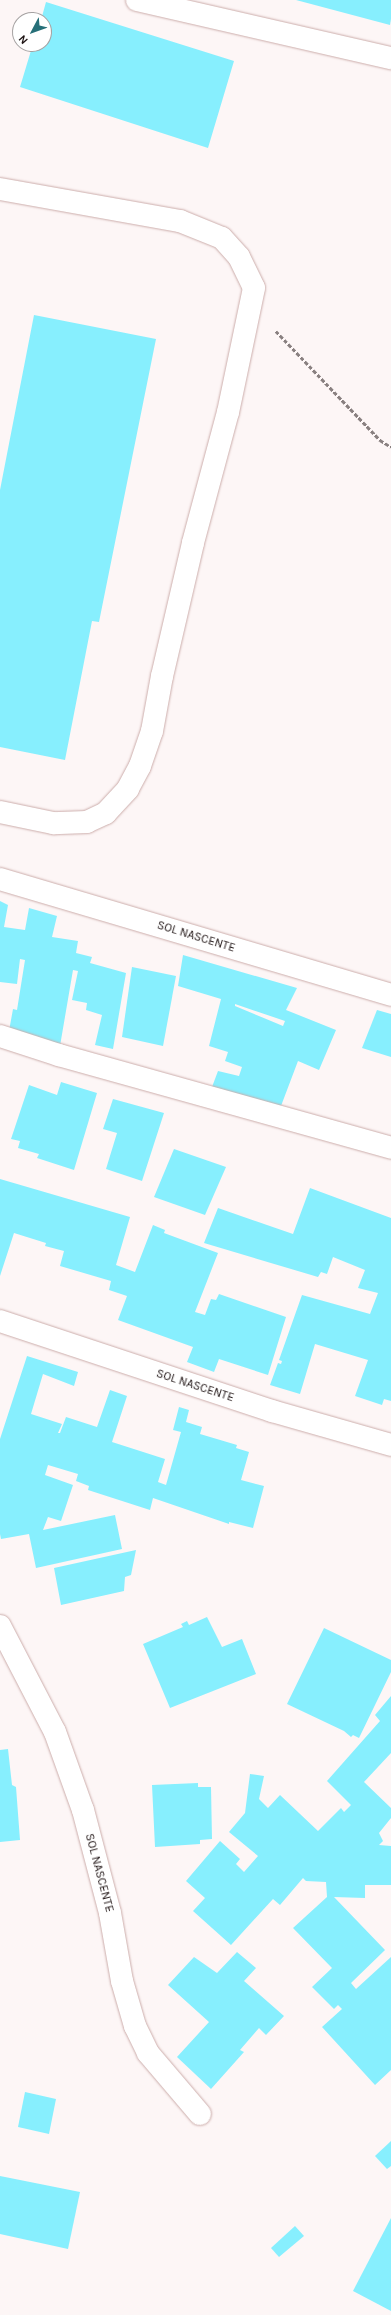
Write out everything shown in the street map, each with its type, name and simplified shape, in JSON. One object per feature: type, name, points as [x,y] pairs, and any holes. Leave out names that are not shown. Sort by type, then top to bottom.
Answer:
[{"type":"street","points":[[137,0],[391,58]]},
{"type":"street","points":[[0,189],[180,221],[222,238],[239,257],[254,288],[228,412],[193,543],[162,676],[152,731],[140,766],[128,789],[106,813],[87,822],[54,823],[0,812]]},
{"type":"street","name":"SOL NASCENTE","points":[[0,879],[391,995]]},
{"type":"street","points":[[0,1036],[59,1055],[391,1148]]},
{"type":"street","name":"SOL NASCENTE","points":[[0,1321],[272,1411],[391,1445]]},
{"type":"street","name":"SOL NASCENTE","points":[[0,1626],[54,1732],[83,1810],[110,1913],[122,1981],[135,2026],[148,2053],[200,2114]]},
{"type":"path","points":[[249,309],[286,339],[380,440],[391,447]]},
{"type":"building","points":[[296,0],[391,0],[390,25]]},
{"type":"building","points":[[46,2],[234,61],[208,148],[20,87],[31,52],[52,52],[52,12],[43,12]]},
{"type":"building","points":[[34,315],[156,339],[99,622],[92,621],[65,760],[0,747],[0,490]]},
{"type":"building","points":[[0,901],[8,905],[4,927],[25,930],[29,908],[57,916],[52,937],[78,941],[76,953],[92,957],[90,963],[126,973],[113,1049],[95,1045],[102,1015],[86,1010],[87,1003],[72,1000],[78,971],[73,970],[60,1046],[9,1031],[13,1009],[17,1010],[25,960],[20,959],[17,984],[0,982]]},
{"type":"building","points":[[183,955],[297,988],[286,1010],[336,1030],[319,1070],[298,1061],[281,1106],[212,1087],[218,1071],[239,1076],[242,1067],[225,1061],[228,1052],[209,1046],[221,999],[178,986]],"holes":[[[235,1004],[285,1021],[283,1026],[235,1006]]]},
{"type":"building","points":[[132,967],[176,976],[163,1046],[122,1037]]},
{"type":"building","points":[[377,1010],[391,1014],[391,1057],[362,1048]]},
{"type":"building","points":[[61,1082],[97,1093],[74,1170],[37,1158],[39,1154],[18,1148],[20,1141],[11,1139],[29,1085],[57,1095]]},
{"type":"building","points":[[113,1099],[164,1113],[142,1181],[106,1169],[117,1133],[103,1129]]},
{"type":"building","points":[[174,1149],[226,1167],[205,1215],[154,1197]]},
{"type":"building","points":[[0,1179],[130,1217],[116,1265],[135,1272],[153,1225],[165,1230],[164,1233],[218,1253],[195,1312],[205,1315],[211,1299],[216,1300],[219,1294],[286,1317],[268,1375],[219,1359],[214,1372],[187,1362],[193,1347],[118,1320],[127,1296],[109,1290],[111,1281],[60,1266],[64,1251],[45,1246],[46,1243],[14,1233],[0,1276]]},
{"type":"building","points":[[310,1188],[391,1218],[391,1401],[384,1399],[382,1405],[355,1396],[368,1360],[315,1344],[300,1394],[270,1385],[278,1363],[281,1364],[282,1361],[279,1360],[302,1295],[370,1314],[378,1293],[358,1288],[365,1270],[333,1257],[327,1274],[321,1272],[318,1277],[204,1243],[218,1208],[293,1234]]},
{"type":"building","points":[[27,1356],[78,1372],[74,1386],[43,1374],[31,1414],[62,1424],[58,1433],[60,1433],[66,1417],[97,1427],[110,1390],[127,1396],[112,1442],[165,1459],[158,1482],[166,1485],[181,1432],[173,1430],[179,1407],[189,1410],[186,1422],[202,1427],[200,1434],[237,1445],[236,1448],[249,1452],[241,1480],[264,1486],[253,1528],[229,1522],[229,1524],[153,1498],[150,1510],[88,1490],[89,1486],[76,1481],[78,1474],[48,1465],[45,1475],[73,1485],[61,1521],[48,1517],[43,1530],[115,1515],[122,1549],[36,1568],[29,1534],[1,1539],[0,1534],[0,1439]]},
{"type":"building","points":[[136,1550],[131,1575],[125,1577],[124,1591],[61,1605],[54,1568]]},
{"type":"building","points":[[207,1617],[222,1647],[242,1639],[256,1674],[170,1708],[143,1644],[183,1627],[181,1624],[187,1621],[189,1625]]},
{"type":"building","points":[[324,1628],[391,1660],[391,1672],[359,1738],[353,1735],[351,1737],[344,1731],[287,1704]]},
{"type":"building","points":[[391,1696],[391,1753],[364,1782],[391,1808],[391,1818],[379,1833],[383,1841],[379,1845],[391,1846],[391,1885],[365,1885],[365,1898],[334,1897],[385,1950],[351,1983],[356,1989],[391,1957],[391,2070],[375,2085],[322,2027],[342,2009],[338,2005],[334,2009],[312,1987],[332,1968],[293,1928],[327,1897],[326,1882],[306,1881],[303,1878],[280,1905],[273,1899],[231,1945],[193,1911],[205,1898],[186,1881],[220,1841],[240,1859],[236,1864],[244,1872],[258,1856],[229,1832],[245,1813],[250,1774],[264,1776],[259,1799],[268,1808],[280,1795],[318,1831],[341,1808],[344,1812],[351,1805],[327,1781],[380,1721],[375,1715]]},
{"type":"building","points":[[8,1749],[12,1785],[16,1787],[20,1840],[0,1842],[0,1750]]},
{"type":"building","points":[[198,1783],[198,1787],[211,1787],[212,1839],[200,1840],[200,1844],[155,1847],[152,1785]]},
{"type":"building","points":[[237,1952],[256,1968],[244,1981],[284,2016],[266,2035],[259,2028],[240,2050],[244,2052],[211,2089],[177,2057],[209,2022],[168,1985],[194,1957],[217,1973]]},
{"type":"building","points":[[25,2092],[56,2099],[49,2134],[18,2127]]},
{"type":"building","points":[[391,2141],[391,2166],[387,2169],[375,2156]]},
{"type":"building","points":[[0,2176],[80,2192],[68,2249],[0,2234]]},
{"type":"building","points":[[391,2218],[391,2311],[353,2291]]},
{"type":"building","points":[[295,2226],[304,2236],[279,2257],[271,2248]]}]
